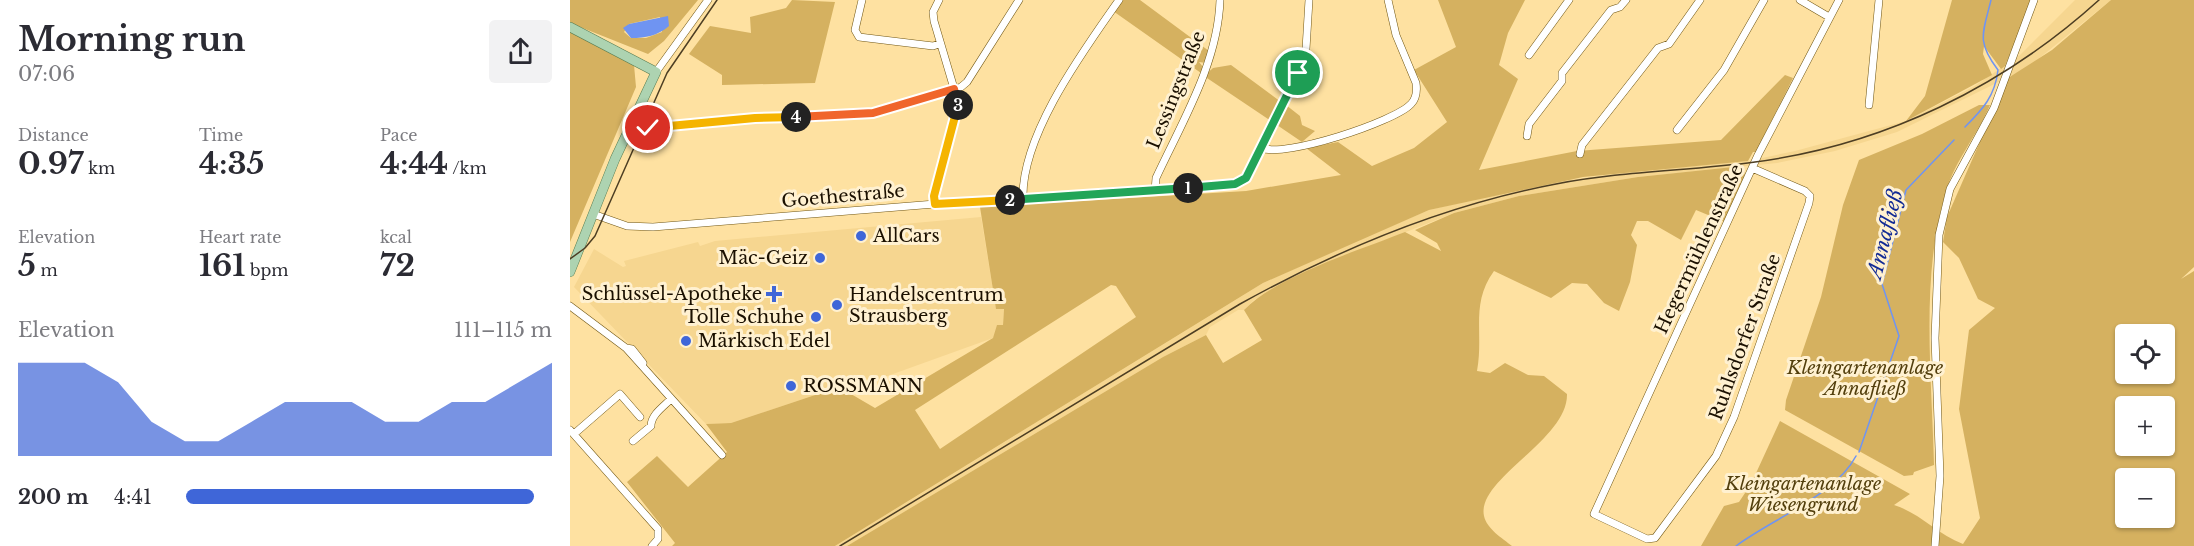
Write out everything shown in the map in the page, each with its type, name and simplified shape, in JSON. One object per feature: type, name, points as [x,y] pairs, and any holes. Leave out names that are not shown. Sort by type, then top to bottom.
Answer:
[{"type":"main road","points":[[570,27],[656,72],[632,122],[570,272]]},
{"type":"street","points":[[656,72],[708,0]]},
{"type":"street","points":[[862,0],[855,30],[859,37],[933,46],[939,44]]},
{"type":"street","points":[[935,204],[934,196],[957,109],[954,89],[939,44],[933,16],[939,0]]},
{"type":"street","points":[[632,122],[648,128],[755,118],[850,116],[909,105],[968,82],[1019,0]]},
{"type":"street","points":[[1023,199],[1030,156],[1045,118],[1085,49],[1119,0]]},
{"type":"street","name":"Lessingstraße","points":[[1155,191],[1156,178],[1211,55],[1218,29],[1220,0]]},
{"type":"street","points":[[1309,0],[1303,58],[1262,148],[1272,152],[1318,142],[1366,127],[1410,106],[1417,90],[1416,83],[1396,35],[1388,0]]},
{"type":"street","points":[[1529,55],[1569,0]]},
{"type":"street","points":[[1527,136],[1529,124],[1562,81],[1562,73],[1611,10],[1620,7],[1626,0]]},
{"type":"street","points":[[1580,153],[1582,145],[1658,48],[1669,44],[1700,0]]},
{"type":"street","points":[[1677,130],[1724,70],[1764,0]]},
{"type":"street","points":[[1800,0],[1829,17]]},
{"type":"street","name":"Hegermühlenstraße","points":[[1594,513],[1752,168],[1839,0]]},
{"type":"street","points":[[1869,105],[1878,0]]},
{"type":"street","points":[[1935,546],[1940,476],[1935,364],[1937,245],[1950,189],[1994,108],[2034,0]]},
{"type":"street","name":"Goethestraße","points":[[593,214],[627,226],[653,227],[935,204],[1155,191],[1240,183],[1248,175],[1262,148]]},
{"type":"street","name":"Ruhlsdorfer Straße","points":[[1594,513],[1647,539],[1655,538],[1716,456],[1734,417],[1810,196],[1805,191],[1752,168]]},
{"type":"street","points":[[570,306],[626,348],[632,349],[658,385],[722,455]]},
{"type":"street","points":[[640,417],[620,394],[572,432],[658,529],[658,539],[652,546]]},
{"type":"street","points":[[633,441],[651,426],[656,413],[671,399]]},
{"type":"shaded area","points":[[2075,0],[2111,0],[2027,68],[1897,132],[1835,151],[1777,163],[1638,177],[1519,196],[1454,213],[1315,268],[1254,300],[1244,310],[1238,310],[1210,327],[1206,335],[1163,357],[847,546],[835,546],[1263,283],[1363,238],[1429,210],[1546,183],[1681,165],[1748,161],[1795,151],[1906,121],[1973,87],[2020,55]]},
{"type":"shaded area","points":[[981,217],[996,308],[1004,308],[1003,325],[993,338],[868,383],[866,378],[731,423],[706,424],[574,287],[594,249],[623,267],[626,266],[624,261],[698,242],[700,246],[715,241]]},
{"type":"green space","points":[[570,0],[698,0],[664,41],[648,54],[570,23]],"holes":[[[660,17],[662,32],[646,38],[631,38],[624,32],[629,24]]]},
{"type":"green space","points":[[792,0],[835,2],[815,83],[722,85],[722,75],[689,54],[710,26],[751,33],[750,17],[786,8]]},
{"type":"green space","points":[[1122,0],[1140,0],[1209,51],[1206,63],[1199,62],[1203,67],[1201,73],[1113,11]]},
{"type":"green space","points":[[1438,0],[1525,0],[1508,33],[1499,65],[1518,79],[1479,170],[1577,151],[1721,140],[1785,75],[1793,78],[1756,152],[1753,152],[1748,161],[1583,177],[1429,210],[1263,283],[835,546],[672,546],[675,543],[627,482],[657,456],[688,487],[727,452],[706,424],[731,423],[839,387],[875,408],[993,338],[997,325],[1003,325],[1004,309],[996,309],[980,207],[1246,191],[1341,175],[1306,148],[1338,142],[1372,166],[1414,148],[1447,122],[1414,70],[1456,47]],"holes":[[[1111,285],[1116,286],[1136,317],[940,449],[915,410]]]},
{"type":"green space","points":[[1952,0],[2032,0],[2005,66],[2001,69],[1984,46],[1983,54],[1992,75],[1906,121],[1925,96]]},
{"type":"green space","name":"Kleingartenanlage Wiesengrund","points":[[2111,0],[2194,0],[2194,267],[2181,279],[2194,271],[2194,546],[1701,546],[1724,506],[1739,502],[1751,484],[1780,421],[1910,494],[1894,505],[1912,513],[1963,544],[1980,518],[1959,409],[1969,330],[1995,308],[1978,299],[1959,258],[1943,242],[1947,217],[2008,78],[2052,50]]},
{"type":"green space","points":[[570,31],[634,65],[636,87],[570,242]]},
{"type":"green space","points":[[1231,65],[1281,102],[1271,121],[1204,76],[1213,68]]},
{"type":"green space","points":[[1286,105],[1300,116],[1302,125],[1315,131],[1302,142],[1277,125]]},
{"type":"green space","name":"Kleingartenanlage Annafließ","points":[[1979,105],[1990,105],[1950,180],[1938,223],[1933,257],[1930,291],[1930,362],[1934,465],[1914,472],[1913,475],[1904,476],[1785,410],[1786,400],[1821,297],[1843,205],[1859,160],[1922,134]]},
{"type":"green space","points":[[1743,166],[1745,176],[1725,222],[1696,210],[1681,240],[1648,221],[1637,221],[1631,235],[1637,245],[1630,282],[1619,311],[1604,303],[1587,284],[1572,283],[1551,298],[1494,271],[1482,295],[1477,371],[1490,373],[1505,363],[1528,375],[1544,376],[1567,394],[1563,411],[1553,427],[1507,473],[1485,502],[1484,516],[1488,525],[1512,546],[847,546],[1163,357],[1206,335],[1223,363],[1262,340],[1244,310],[1277,286],[1320,265],[1405,232],[1441,251],[1437,243],[1415,230],[1454,213],[1519,196],[1638,177]]},
{"type":"water","points":[[668,16],[669,26],[651,36],[631,38],[623,28],[629,24]]},
{"type":"waterway","name":"Annafließ","points":[[1965,127],[1987,102],[1998,70],[1986,51],[1983,36],[1991,0]]},
{"type":"waterway","name":"Annafließ","points":[[1859,452],[1899,336],[1882,284],[1906,190],[1954,140]]},
{"type":"waterway","name":"Annafließ","points":[[1736,546],[1802,506],[1834,483],[1847,470],[1856,456]]},
{"type":"tram line","points":[[570,259],[585,248],[595,236],[667,73],[717,0]]},
{"type":"tram line","points":[[840,546],[1240,304],[1354,247],[1474,204],[1556,184],[1606,176],[1755,162],[1803,154],[1850,142],[1895,126],[1982,85],[2023,60],[2099,0]]},
{"type":"place","name":"AllCars","points":[[861,236]]},
{"type":"place","name":"Mäc-Geiz","points":[[820,258]]},
{"type":"place","name":"Schlüssel-Apotheke","points":[[774,294]]},
{"type":"place","name":"Handelscentrum Strausberg","points":[[837,305]]},
{"type":"place","name":"Tolle Schuhe","points":[[816,317]]},
{"type":"place","name":"Märkisch Edel","points":[[686,341]]},
{"type":"place","name":"ROSSMANN","points":[[791,386]]},
{"type":"route","points":[[648,128],[755,118],[850,116],[909,105],[954,89],[958,102],[957,109],[934,196],[935,204],[1224,186],[1240,183],[1248,175],[1298,73]]}]
